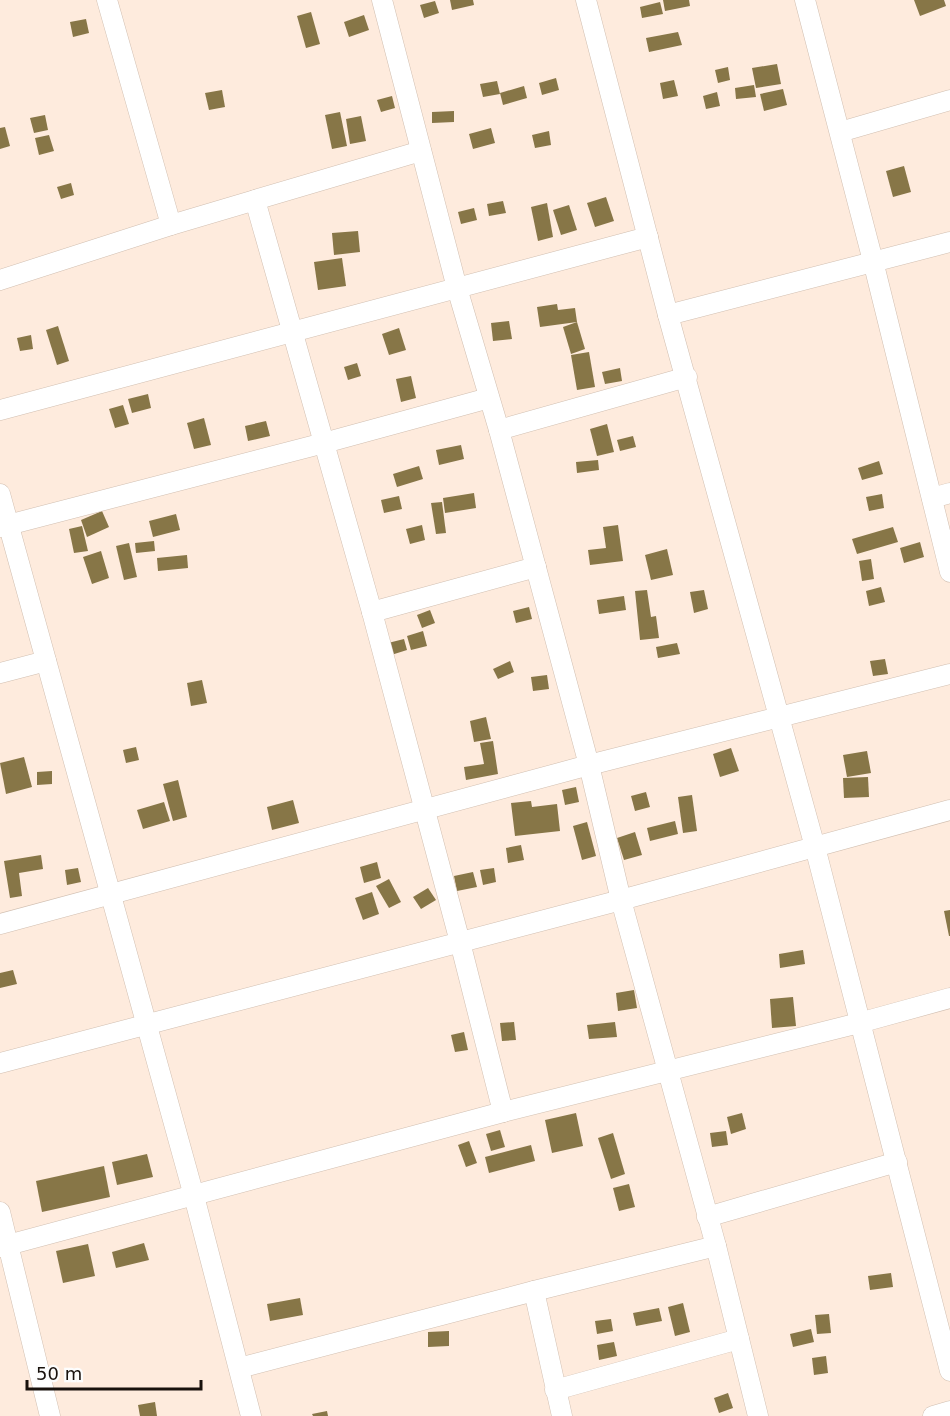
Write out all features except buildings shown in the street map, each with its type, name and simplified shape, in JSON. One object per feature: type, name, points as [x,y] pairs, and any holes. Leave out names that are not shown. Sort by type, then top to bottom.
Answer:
[{"type":"street","points":[[106,0],[171,225]]},
{"type":"street","points":[[382,0],[457,288],[536,567],[621,900],[716,1246],[758,1416]]},
{"type":"street","points":[[586,0],[668,315],[687,377],[815,847],[950,1371]]},
{"type":"street","points":[[805,0],[873,261],[941,495],[950,572]]},
{"type":"street","points":[[840,132],[950,100]]},
{"type":"street","points":[[0,280],[171,225],[421,151]]},
{"type":"street","points":[[255,200],[372,612],[503,1112]]},
{"type":"street","points":[[0,410],[648,237]]},
{"type":"street","points":[[668,315],[950,242]]},
{"type":"street","points":[[499,430],[687,377]]},
{"type":"street","points":[[4,526],[489,398]]},
{"type":"street","points":[[0,494],[4,526],[46,661],[194,1196],[251,1416]]},
{"type":"street","points":[[372,612],[536,567]]},
{"type":"street","points":[[0,673],[46,661]]},
{"type":"street","points":[[0,924],[588,765],[950,674]]},
{"type":"street","points":[[0,1063],[621,900],[950,810]]},
{"type":"street","points":[[4,1246],[503,1112],[950,998]]},
{"type":"street","points":[[707,1217],[897,1162]]},
{"type":"street","points":[[0,1212],[4,1246],[50,1416]]},
{"type":"street","points":[[239,1368],[716,1246]]},
{"type":"street","points":[[534,1291],[562,1416]]},
{"type":"street","points":[[555,1390],[739,1339]]},
{"type":"street","points":[[933,1416],[950,1411]]}]
